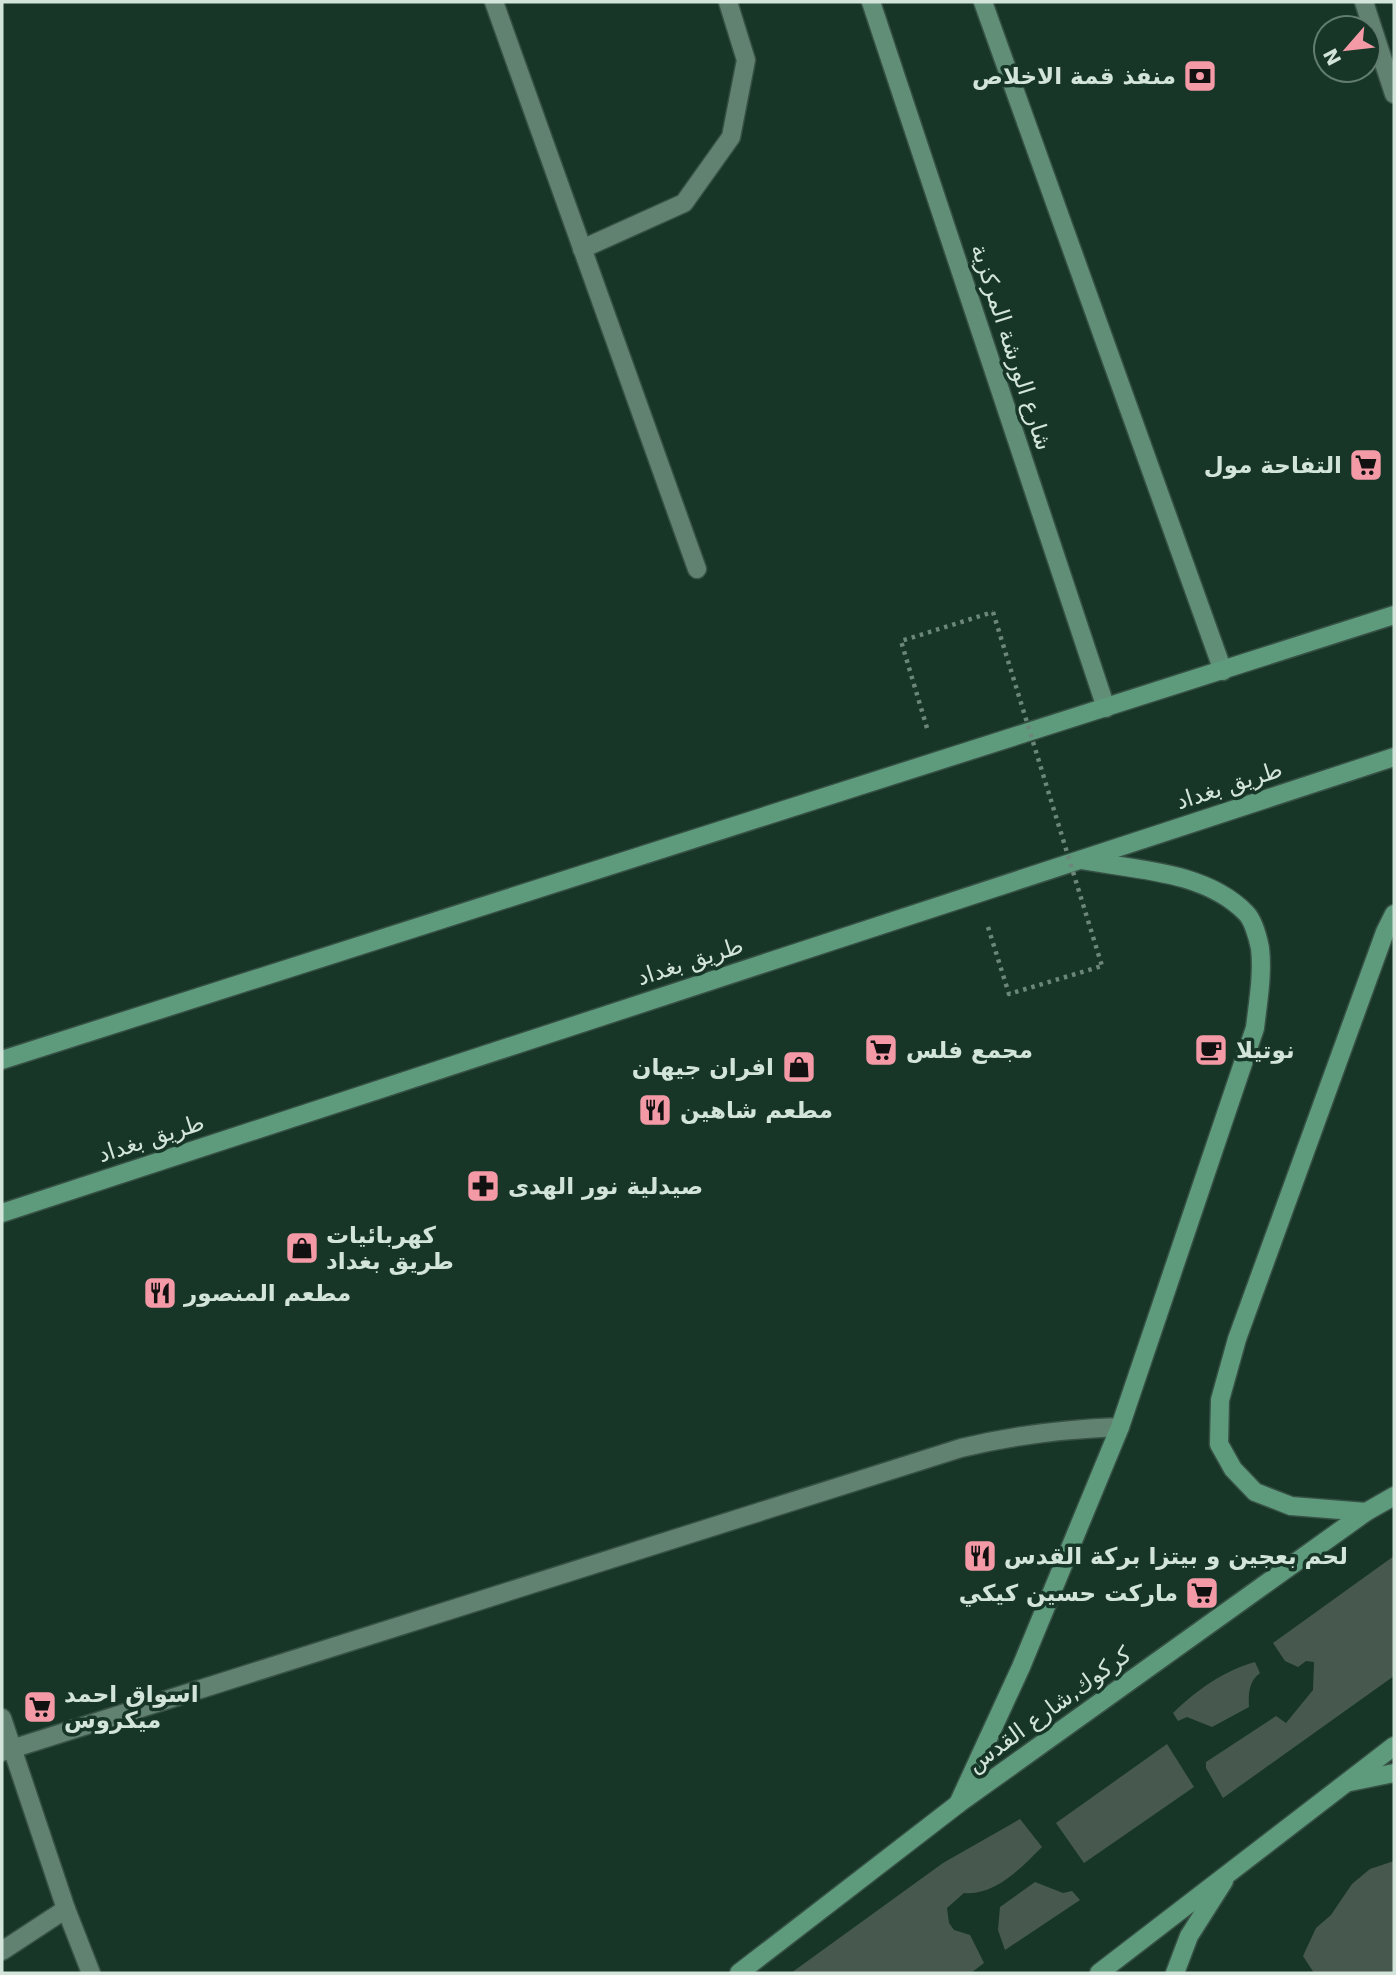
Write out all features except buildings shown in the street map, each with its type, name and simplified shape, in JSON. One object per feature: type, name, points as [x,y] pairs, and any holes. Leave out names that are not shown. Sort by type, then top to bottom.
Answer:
[{"type":"main road","name":"شارع الورشة المركزية","points":[[871,2],[1106,708]]},
{"type":"main road","points":[[983,2],[1223,671]]},
{"type":"main road","points":[[2,1060],[1394,615]]},
{"type":"main road","name":"طريق بغداد","points":[[2,1213],[1394,757]]},
{"type":"main road","points":[[958,1804],[1021,1667],[1120,1427],[1255,1028],[1261,983],[1260,946],[1249,915],[1221,893],[1184,878],[1077,859]]},
{"type":"main road","points":[[1366,1513],[1291,1506],[1255,1492],[1233,1469],[1219,1444],[1220,1400],[1237,1339],[1380,945],[1394,914]]},
{"type":"main road","name":"كركوك,شارع القدس","points":[[739,1973],[958,1804],[1366,1513],[1394,1496]]},
{"type":"main road","points":[[1099,1973],[1394,1746]]},
{"type":"main road","points":[[1343,1783],[1394,1773]]},
{"type":"main road","points":[[1175,1973],[1189,1936],[1231,1870]]},
{"type":"street","points":[[494,2],[697,569]]},
{"type":"street","points":[[582,249],[684,203],[731,137],[746,60],[728,2]]},
{"type":"street","points":[[1364,2],[1394,94]]},
{"type":"street","points":[[7,1750],[961,1448],[1013,1436],[1067,1429],[1120,1427]]},
{"type":"street","points":[[2,1718],[7,1750],[91,1973]]},
{"type":"street","points":[[2,1951],[66,1909]]},
{"type":"path","points":[[938,762],[901,641],[993,612],[1102,965],[1009,994],[977,892]]},
{"type":"green space","points":[[1394,1556],[1394,1676],[1223,1798],[1206,1768],[1206,1762],[1276,1716],[1286,1723],[1313,1690],[1314,1662],[1306,1661],[1298,1667],[1285,1661],[1273,1643]]},
{"type":"green space","points":[[1255,1662],[1260,1673],[1250,1688],[1249,1707],[1212,1727],[1187,1717],[1178,1721],[1173,1713],[1201,1689],[1221,1676]]},
{"type":"green space","points":[[1167,1744],[1194,1787],[1084,1863],[1056,1823]]},
{"type":"green space","points":[[1020,1819],[1042,1847],[1007,1879],[986,1890],[964,1893],[947,1908],[949,1923],[954,1930],[970,1935],[984,1963],[971,1973],[791,1973],[943,1863]]},
{"type":"green space","points":[[1394,1861],[1394,1973],[1314,1973],[1303,1956],[1316,1928],[1331,1915],[1352,1884],[1370,1869]]},
{"type":"green space","points":[[1035,1882],[1063,1893],[1072,1891],[1080,1900],[1005,1950],[998,1930],[1000,1907]]},
{"type":"place","name":"منفذ قمة الاخلاص","points":[[1200,76]]},
{"type":"place","name":"التفاحة مول","points":[[1366,465]]},
{"type":"place","name":"مجمع فلس","points":[[881,1050]]},
{"type":"place","name":"نوتيلا","points":[[1211,1050]]},
{"type":"place","name":"افران جيهان","points":[[799,1067]]},
{"type":"place","name":"مطعم شاهين","points":[[655,1110]]},
{"type":"place","name":"صيدلية نور الهدى","points":[[483,1186]]},
{"type":"place","name":"كهربائيات طريق بغداد","points":[[302,1248]]},
{"type":"place","name":"مطعم المنصور","points":[[160,1293]]},
{"type":"place","name":"لحم بعجين و بيتزا بركة القدس","points":[[980,1556]]},
{"type":"place","name":"ماركت حسين كيكي","points":[[1202,1593]]},
{"type":"place","name":"اسواق احمد ميكروس","points":[[40,1707]]}]
